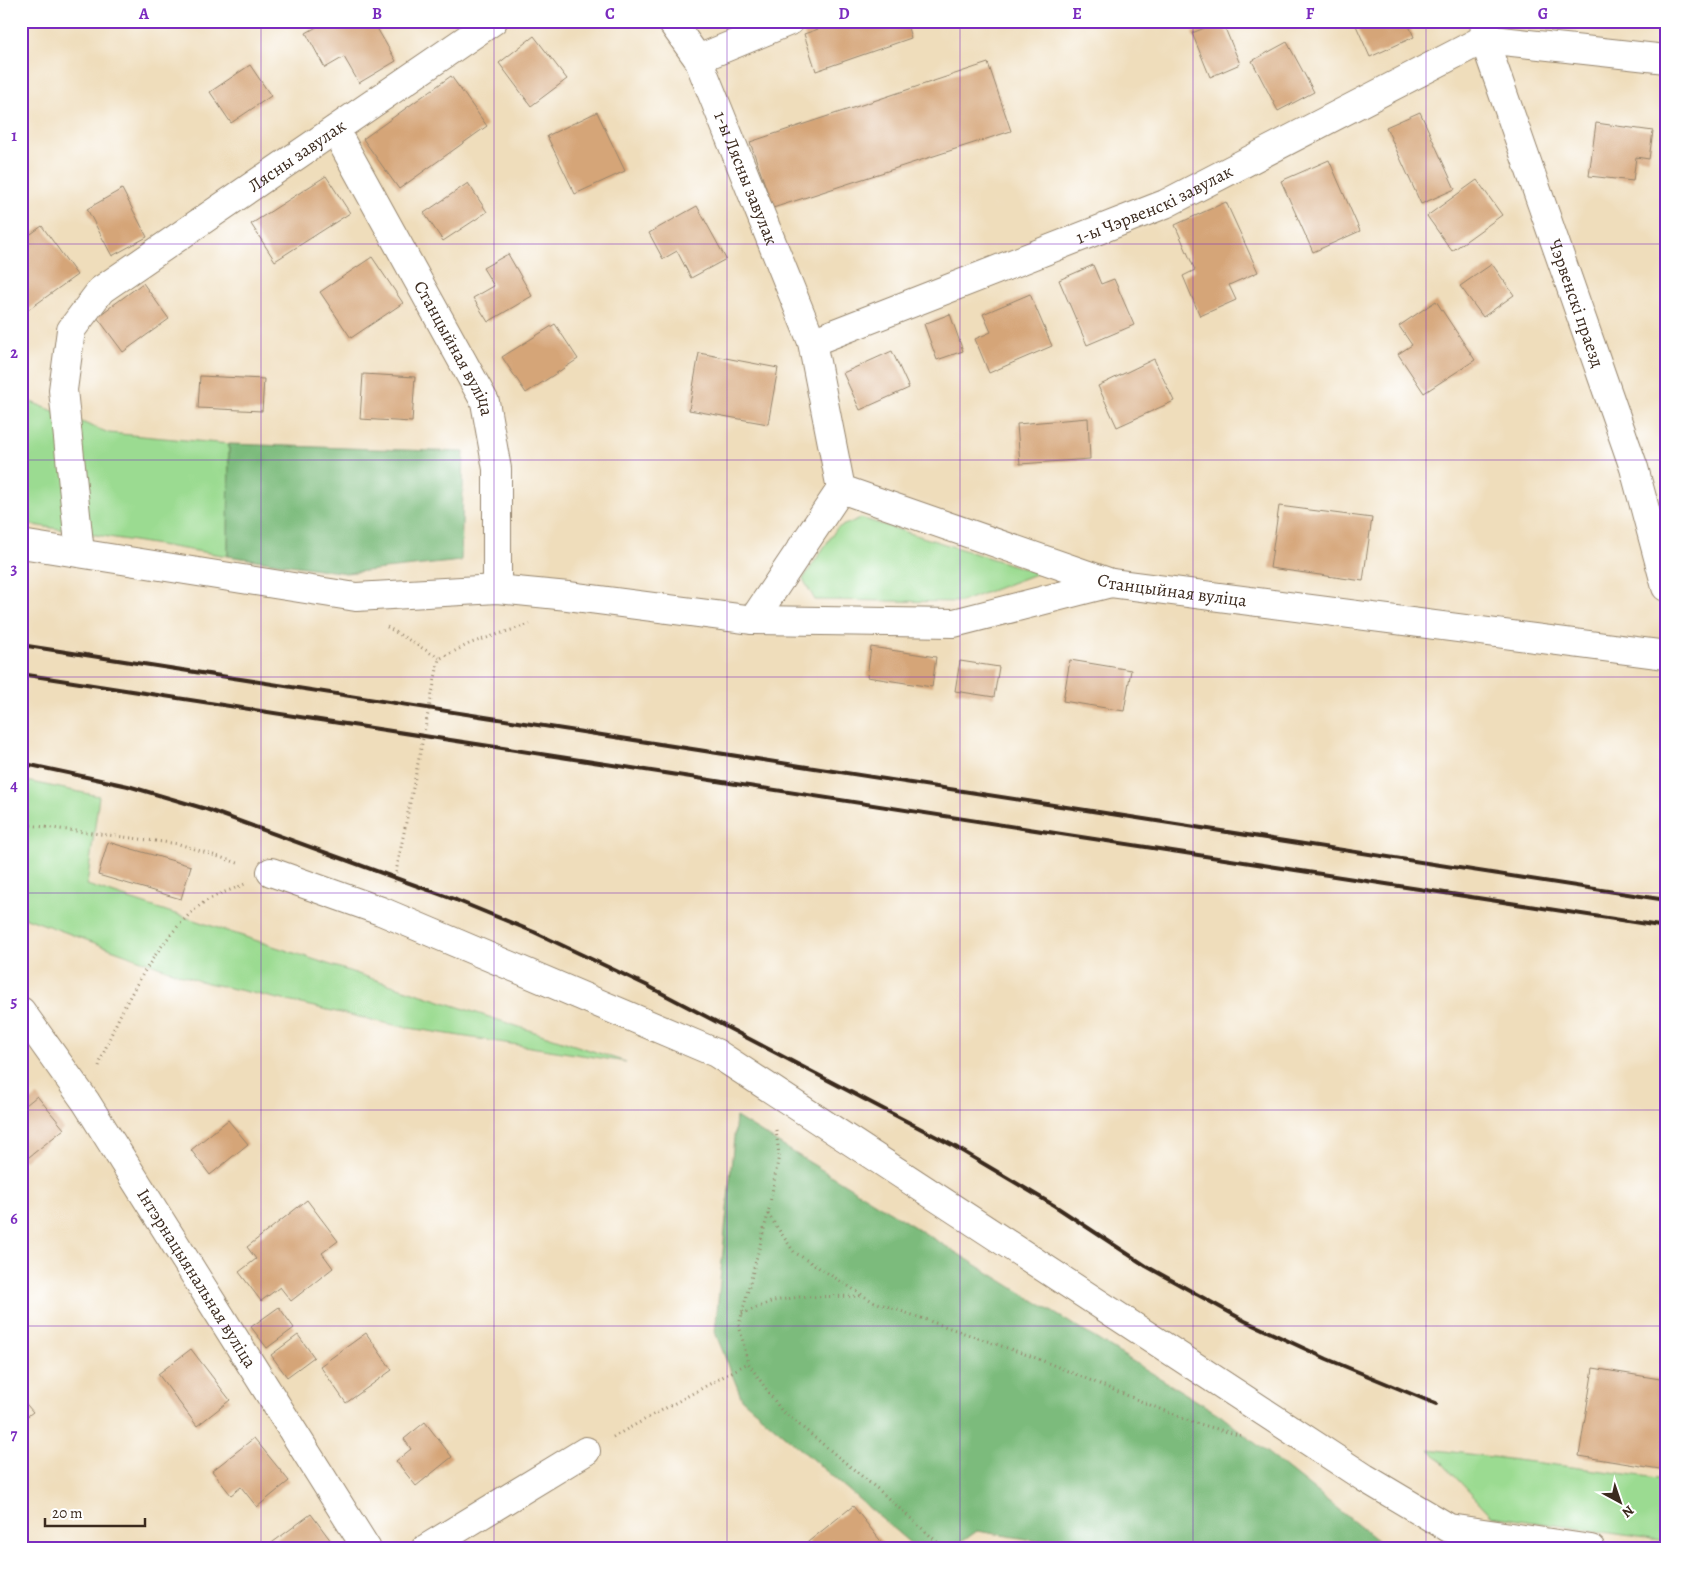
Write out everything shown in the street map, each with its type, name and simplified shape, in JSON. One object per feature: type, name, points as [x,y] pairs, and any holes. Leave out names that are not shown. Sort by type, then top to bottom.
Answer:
[{"type":"street","name":"Лясны завулак","points":[[80,553],[63,390],[71,330],[101,290],[493,21]]},
{"type":"street","name":"1-ы Лясны завулак","points":[[670,21],[698,59],[812,342]]},
{"type":"street","points":[[698,59],[790,21]]},
{"type":"street","points":[[1482,27],[1666,58]]},
{"type":"street","name":"1-ы Чэрвенскі завулак","points":[[812,342],[1165,204],[1482,27]]},
{"type":"street","name":"Чэрвенскі праезд","points":[[1482,27],[1634,468],[1666,587]]},
{"type":"street","name":"Станцыйная вуліца","points":[[335,130],[484,402],[497,468],[497,590]]},
{"type":"street","points":[[753,620],[841,489],[812,342]]},
{"type":"street","name":"Станцыйная вуліца","points":[[841,489],[1111,583],[1666,655]]},
{"type":"street","points":[[21,544],[356,597],[497,590],[568,596],[753,620],[954,623],[1111,583]]},
{"type":"street","points":[[271,872],[381,911],[716,1053],[900,1174],[944,1200],[1365,1478],[1449,1528],[1591,1549]]},
{"type":"street","name":"Інтэрнацыянальная вуліца","points":[[21,1010],[86,1102],[367,1549]]},
{"type":"street","points":[[426,1549],[586,1452]]},
{"type":"path","points":[[440,658],[471,643],[515,631],[550,616],[568,596]]},
{"type":"path","points":[[356,597],[386,626],[440,658]]},
{"type":"path","points":[[381,911],[396,878],[440,658]]},
{"type":"path","points":[[21,824],[179,844],[271,872]]},
{"type":"path","points":[[86,1102],[104,1051],[135,985],[185,918],[204,902],[271,872]]},
{"type":"path","points":[[771,1089],[779,1155],[768,1214],[739,1325],[748,1363],[781,1410],[880,1491],[945,1549]]},
{"type":"path","points":[[768,1214],[794,1252],[865,1296],[1036,1358],[1189,1421],[1246,1437]]},
{"type":"path","points":[[742,1314],[773,1301],[800,1297],[865,1296]]},
{"type":"path","points":[[586,1452],[748,1363]]},
{"type":"green space","points":[[21,398],[109,433],[229,444],[228,556],[21,523]]},
{"type":"green space","points":[[229,444],[464,452],[461,561],[346,573],[228,556]]},
{"type":"green space","points":[[861,518],[1038,573],[961,602],[815,600],[803,579],[837,528]]},
{"type":"green space","points":[[21,780],[99,796],[87,885],[626,1062],[403,1027],[199,981],[21,916]]},
{"type":"green space","points":[[736,1117],[1220,1415],[1388,1549],[1089,1549],[977,1531],[952,1549],[917,1549],[742,1399],[715,1332]]},
{"type":"green space","points":[[1429,1449],[1666,1479],[1666,1541],[1492,1516]]},
{"type":"building","points":[[327,21],[373,21],[396,61],[359,83],[344,57],[325,68],[306,33]]},
{"type":"building","points":[[841,21],[906,21],[911,38],[816,71],[804,34]]},
{"type":"building","points":[[1222,21],[1240,64],[1210,77],[1192,33]]},
{"type":"building","points":[[1354,21],[1407,21],[1414,37],[1370,57]]},
{"type":"building","points":[[534,36],[567,79],[531,106],[499,63]]},
{"type":"building","points":[[1287,42],[1314,92],[1278,111],[1252,61]]},
{"type":"building","points":[[988,63],[1011,131],[773,208],[750,142]]},
{"type":"building","points":[[250,65],[271,96],[231,123],[210,92]]},
{"type":"building","points":[[451,76],[487,126],[399,189],[363,139]]},
{"type":"building","points":[[597,112],[625,171],[575,194],[547,136]]},
{"type":"building","points":[[1420,112],[1455,189],[1421,204],[1386,127]]},
{"type":"building","points":[[1596,123],[1653,131],[1649,159],[1636,157],[1633,181],[1589,176]]},
{"type":"building","points":[[1329,160],[1360,231],[1313,252],[1281,181]]},
{"type":"building","points":[[326,176],[350,213],[275,261],[251,224]]},
{"type":"building","points":[[1477,180],[1502,215],[1452,251],[1427,216]]},
{"type":"building","points":[[468,183],[487,212],[443,241],[424,213]]},
{"type":"building","points":[[122,189],[147,237],[112,256],[87,209]]},
{"type":"building","points":[[1226,202],[1258,272],[1229,285],[1236,300],[1200,316],[1183,276],[1195,270],[1175,225]]},
{"type":"building","points":[[697,206],[726,259],[691,278],[677,251],[663,259],[649,233]]},
{"type":"building","points":[[42,226],[77,275],[25,312],[21,306],[21,241]]},
{"type":"building","points":[[508,254],[532,296],[488,322],[473,298],[494,286],[483,268]]},
{"type":"building","points":[[372,257],[403,303],[351,338],[320,292]]},
{"type":"building","points":[[1492,264],[1514,295],[1483,317],[1460,286]]},
{"type":"building","points":[[1093,265],[1101,284],[1114,279],[1134,325],[1087,345],[1059,280]]},
{"type":"building","points":[[143,283],[169,319],[123,352],[97,317]]},
{"type":"building","points":[[1030,294],[1052,346],[989,373],[975,339],[991,332],[983,314]]},
{"type":"building","points":[[1436,301],[1475,360],[1424,393],[1398,354],[1412,345],[1399,326]]},
{"type":"building","points":[[950,314],[963,351],[937,360],[924,324]]},
{"type":"building","points":[[555,324],[578,359],[526,393],[502,357]]},
{"type":"building","points":[[892,351],[909,388],[860,410],[843,373]]},
{"type":"building","points":[[699,353],[778,368],[768,424],[689,410]]},
{"type":"building","points":[[1154,359],[1174,401],[1117,427],[1098,386]]},
{"type":"building","points":[[363,374],[415,377],[412,422],[360,419]]},
{"type":"building","points":[[200,376],[264,379],[262,411],[198,408]]},
{"type":"building","points":[[1088,418],[1090,459],[1020,464],[1017,424]]},
{"type":"building","points":[[1279,506],[1372,518],[1363,581],[1270,568]]},
{"type":"building","points":[[871,647],[936,657],[932,687],[867,677]]},
{"type":"building","points":[[1070,660],[1131,670],[1124,711],[1063,701]]},
{"type":"building","points":[[960,661],[999,667],[994,697],[955,691]]},
{"type":"building","points":[[108,842],[191,866],[181,899],[98,875]]},
{"type":"building","points":[[37,1096],[64,1129],[24,1161],[21,1158],[21,1109]]},
{"type":"building","points":[[228,1120],[248,1144],[210,1175],[191,1150]]},
{"type":"building","points":[[307,1200],[338,1241],[322,1253],[333,1268],[291,1301],[280,1287],[261,1301],[239,1272],[256,1259],[247,1247]]},
{"type":"building","points":[[279,1307],[294,1328],[267,1348],[251,1327]]},
{"type":"building","points":[[366,1333],[392,1370],[346,1403],[320,1366]]},
{"type":"building","points":[[298,1335],[314,1357],[287,1377],[271,1355]]},
{"type":"building","points":[[191,1349],[230,1400],[197,1426],[158,1374]]},
{"type":"building","points":[[1593,1368],[1666,1380],[1666,1470],[1579,1456]]},
{"type":"building","points":[[21,1398],[33,1412],[21,1421]]},
{"type":"building","points":[[425,1422],[452,1457],[416,1486],[396,1461],[411,1449],[404,1439]]},
{"type":"building","points":[[254,1438],[289,1481],[257,1507],[241,1487],[231,1495],[212,1471]]},
{"type":"building","points":[[853,1506],[887,1549],[814,1549],[808,1542]]},
{"type":"building","points":[[311,1514],[337,1549],[272,1549],[269,1545]]},
{"type":"railway","points":[[21,645],[1666,900]]},
{"type":"railway","points":[[21,674],[1666,927]]},
{"type":"railway","points":[[21,763],[128,786],[206,809],[456,900],[534,932],[646,985],[952,1145],[1055,1206],[1146,1266],[1245,1321],[1327,1359],[1436,1404]]}]
